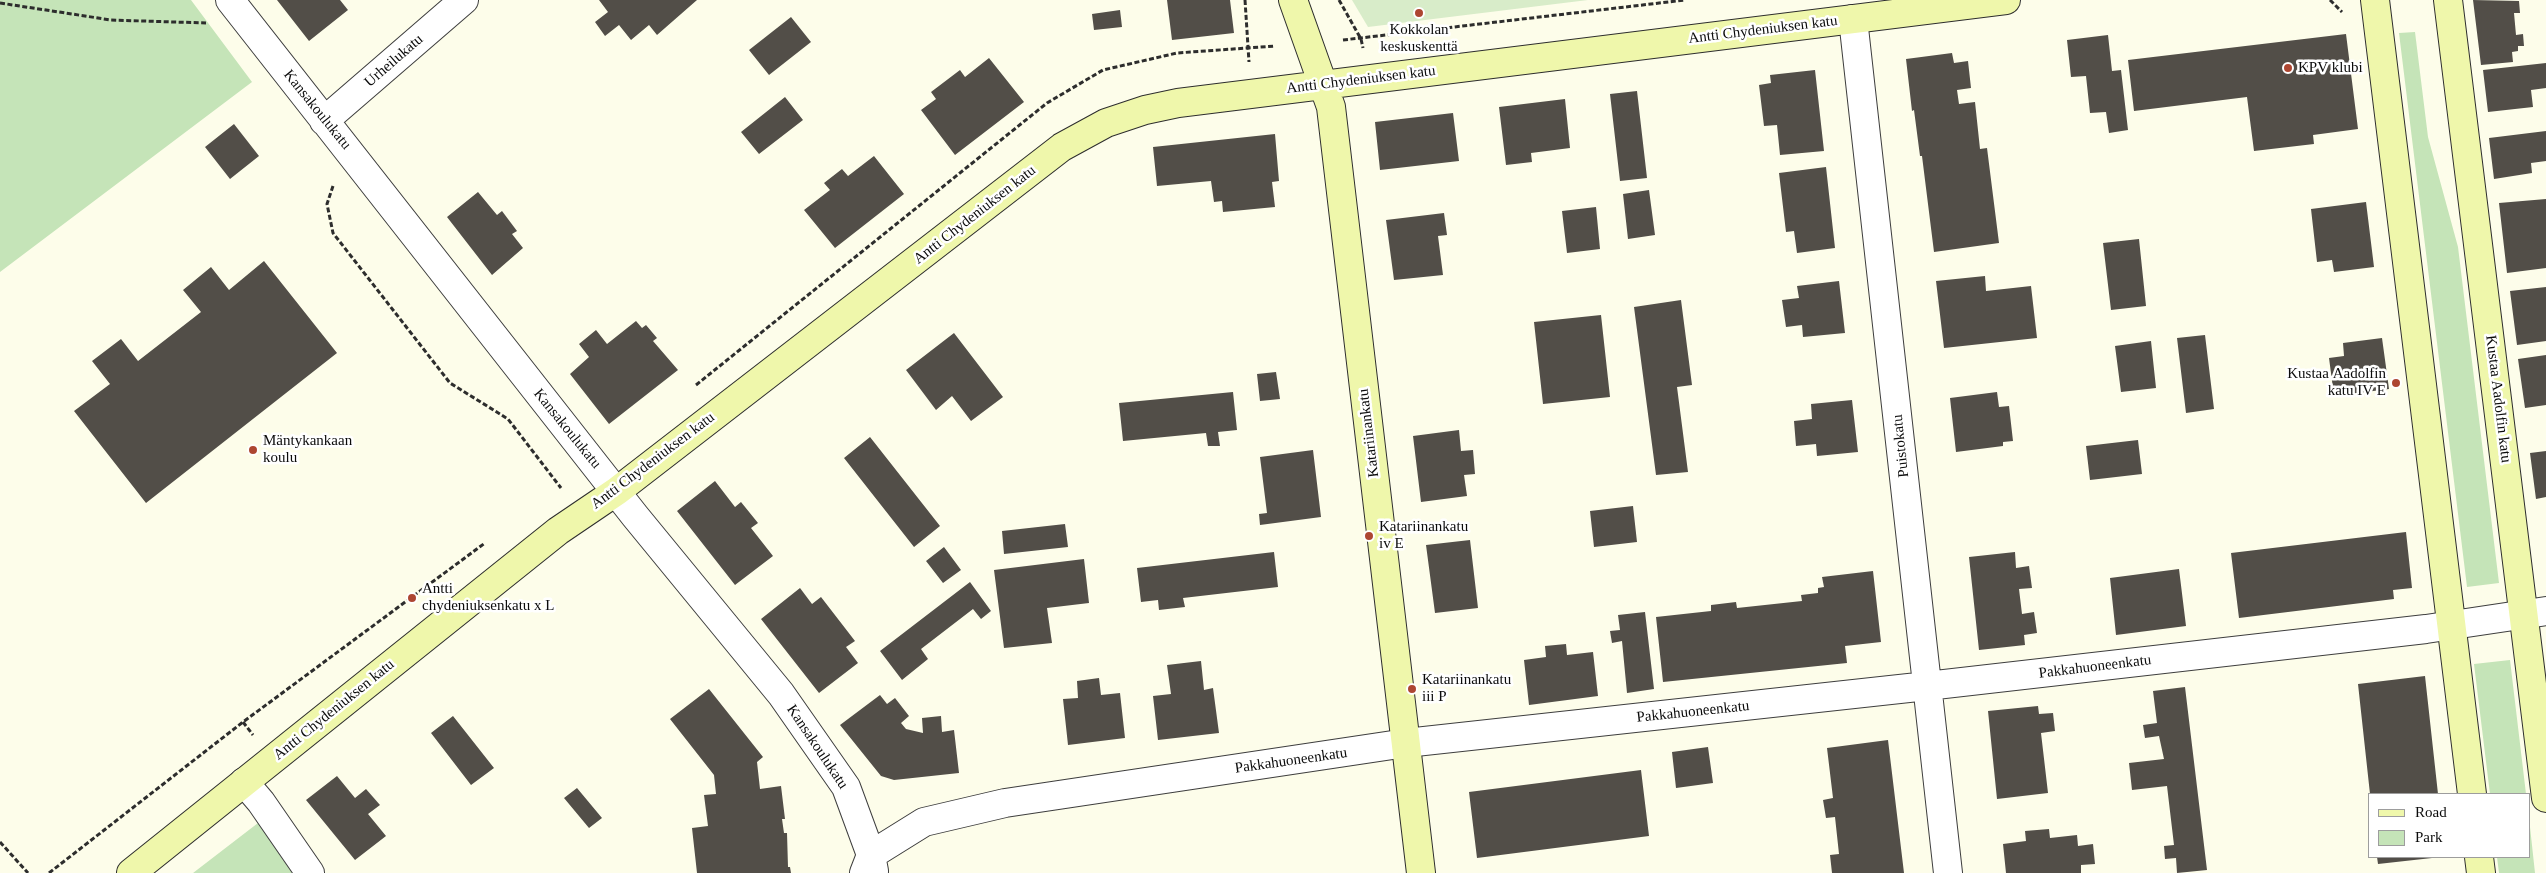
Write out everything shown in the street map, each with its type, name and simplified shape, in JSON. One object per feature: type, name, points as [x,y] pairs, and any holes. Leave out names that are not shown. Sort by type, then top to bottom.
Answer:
[{"type":"main road","name":"Katariinankatu","points":[[1292,0],[1332,108],[1421,873]]},
{"type":"main road","name":"Antti Chydeniuksen katu","points":[[131,873],[558,531],[617,491],[1062,147],[1106,123],[1145,110],[1178,103],[2006,0]]},
{"type":"main road","points":[[2375,0],[2472,793]]},
{"type":"main road","name":"Kustaa Aadolfin katu","points":[[2448,0],[2535,613],[2546,798]]},
{"type":"main road","points":[[2479,858],[2481,873]]},
{"type":"street","name":"Kansakoulukatu","points":[[230,0],[617,491],[781,694],[846,786],[870,867]]},
{"type":"street","name":"Urheilukatu","points":[[324,121],[464,0]]},
{"type":"street","name":"Puistokatu","points":[[1853,19],[1948,873]]},
{"type":"street","name":"Pakkahuoneenkatu","points":[[870,867],[924,822],[1005,803],[1406,743],[1927,686],[2535,613]]},
{"type":"street","points":[[244,782],[261,802],[310,873]]},
{"type":"path","points":[[0,3],[111,20],[215,24]]},
{"type":"path","points":[[336,179],[327,204],[333,233],[450,383],[508,419],[561,488]]},
{"type":"path","points":[[0,842],[28,873]]},
{"type":"green space","points":[[0,0],[191,0],[252,82],[0,272]]},
{"type":"green space","name":"Kokkolan keskuskenttä","points":[[1352,0],[1588,0],[1368,27]]},
{"type":"green space","points":[[2415,32],[2428,137],[2458,247],[2499,583],[2467,587],[2399,33]]},
{"type":"green space","points":[[2510,660],[2526,793],[2490,793],[2474,664]]},
{"type":"green space","points":[[258,823],[292,873],[193,873]]},
{"type":"green space","points":[[2531,836],[2535,873],[2499,873],[2497,858],[2531,858]]},
{"type":"building","points":[[277,0],[340,0],[348,10],[309,41]]},
{"type":"building","points":[[599,0],[697,0],[657,35],[649,25],[631,40],[619,25],[605,36],[595,22],[608,12]]},
{"type":"building","points":[[1167,0],[1230,0],[1234,33],[1172,40]]},
{"type":"building","points":[[2473,0],[2519,1],[2520,13],[2514,13],[2516,35],[2523,34],[2524,46],[2518,46],[2518,51],[2512,52],[2513,62],[2481,65]]},
{"type":"building","points":[[1120,10],[1122,27],[1094,30],[1092,14]]},
{"type":"building","points":[[791,17],[811,42],[769,75],[749,50]]},
{"type":"building","points":[[2346,34],[2358,129],[2313,135],[2314,144],[2254,151],[2247,97],[2134,111],[2128,60]]},
{"type":"building","points":[[2108,35],[2112,71],[2121,70],[2128,130],[2109,133],[2106,112],[2090,113],[2086,76],[2071,77],[2067,40]]},
{"type":"building","points":[[1952,53],[1954,63],[1968,61],[1971,88],[1957,90],[1959,104],[1975,102],[1980,149],[1987,148],[1999,243],[1934,252],[1922,156],[1920,156],[1914,110],[1912,111],[1906,59]]},
{"type":"building","points":[[989,58],[1024,102],[955,155],[921,110],[936,99],[931,92],[960,70],[965,77]]},
{"type":"building","points":[[2546,63],[2546,88],[2531,90],[2533,107],[2488,112],[2483,70]]},
{"type":"building","points":[[1815,70],[1824,151],[1780,155],[1777,125],[1764,126],[1759,85],[1771,83],[1770,75]]},
{"type":"building","points":[[1637,91],[1647,178],[1620,181],[1610,94]]},
{"type":"building","points":[[785,97],[803,120],[759,154],[741,132]]},
{"type":"building","points":[[1565,99],[1570,148],[1531,153],[1532,162],[1506,165],[1499,107]]},
{"type":"building","points":[[1453,113],[1459,161],[1380,170],[1375,122]]},
{"type":"building","points":[[234,124],[259,156],[230,179],[205,147]]},
{"type":"building","points":[[2546,131],[2546,161],[2531,163],[2532,173],[2494,179],[2489,138]]},
{"type":"building","points":[[1275,134],[1279,181],[1272,182],[1275,207],[1223,212],[1222,201],[1214,202],[1211,181],[1157,186],[1153,147]]},
{"type":"building","points":[[874,156],[904,194],[835,248],[804,210],[830,190],[824,183],[842,169],[848,176]]},
{"type":"building","points":[[1826,167],[1835,248],[1797,253],[1794,231],[1786,232],[1779,173]]},
{"type":"building","points":[[1649,190],[1655,235],[1628,239],[1623,194]]},
{"type":"building","points":[[478,192],[497,215],[502,211],[517,231],[512,234],[523,248],[492,275],[447,217]]},
{"type":"building","points":[[2546,199],[2546,268],[2507,273],[2499,203]]},
{"type":"building","points":[[2366,202],[2374,267],[2334,272],[2332,260],[2317,262],[2311,209]]},
{"type":"building","points":[[1596,207],[1600,249],[1567,253],[1562,211]]},
{"type":"building","points":[[1444,213],[1447,235],[1438,236],[1443,275],[1394,280],[1386,220]]},
{"type":"building","points":[[2139,239],[2146,306],[2111,310],[2103,243]]},
{"type":"building","points":[[264,261],[337,353],[146,503],[74,411],[110,384],[92,361],[121,339],[138,361],[201,312],[183,290],[211,267],[229,290]]},
{"type":"building","points":[[1985,276],[1986,291],[2031,286],[2037,338],[1944,348],[1936,281]]},
{"type":"building","points":[[1839,281],[1845,333],[1803,337],[1802,325],[1786,327],[1782,300],[1799,298],[1797,286]]},
{"type":"building","points":[[2546,287],[2546,341],[2517,345],[2510,291]]},
{"type":"building","points":[[1681,300],[1692,385],[1677,387],[1688,472],[1656,475],[1634,307]]},
{"type":"building","points":[[1601,315],[1610,397],[1543,404],[1534,322]]},
{"type":"building","points":[[636,321],[642,328],[646,325],[657,338],[653,341],[678,370],[609,424],[570,374],[589,357],[579,344],[596,330],[607,344]]},
{"type":"building","points":[[954,333],[1003,397],[971,421],[952,396],[936,410],[906,370]]},
{"type":"building","points":[[2205,335],[2214,409],[2186,413],[2177,338]]},
{"type":"building","points":[[2382,338],[2389,389],[2334,396],[2329,358],[2344,356],[2343,343]]},
{"type":"building","points":[[2151,341],[2156,388],[2121,392],[2115,346]]},
{"type":"building","points":[[2546,355],[2546,405],[2525,408],[2518,359]]},
{"type":"building","points":[[1276,372],[1280,399],[1260,401],[1257,374]]},
{"type":"building","points":[[1233,392],[1237,430],[1218,432],[1220,446],[1208,446],[1206,433],[1123,441],[1119,403]]},
{"type":"building","points":[[1997,392],[1999,407],[2009,406],[2013,441],[2003,442],[2003,446],[1956,452],[1950,398]]},
{"type":"building","points":[[1852,400],[1858,452],[1817,456],[1816,444],[1796,446],[1794,421],[1812,419],[1811,404]]},
{"type":"building","points":[[1459,430],[1461,451],[1473,450],[1475,474],[1464,475],[1467,496],[1421,502],[1413,436]]},
{"type":"building","points":[[870,437],[940,526],[914,547],[844,458]]},
{"type":"building","points":[[2138,440],[2142,474],[2090,480],[2086,446]]},
{"type":"building","points":[[1313,450],[1321,517],[1260,525],[1259,514],[1267,513],[1260,457]]},
{"type":"building","points":[[2546,451],[2546,497],[2536,499],[2530,453]]},
{"type":"building","points":[[715,481],[735,507],[741,502],[758,523],[751,528],[773,556],[735,585],[677,511]]},
{"type":"building","points":[[1633,506],[1637,542],[1594,547],[1590,511]]},
{"type":"building","points":[[1065,524],[1068,547],[1004,554],[1002,531]]},
{"type":"building","points":[[2406,532],[2412,588],[2393,590],[2394,599],[2239,618],[2231,553]]},
{"type":"building","points":[[1470,540],[1478,608],[1435,613],[1426,545]]},
{"type":"building","points":[[944,547],[961,570],[943,583],[926,561]]},
{"type":"building","points":[[1274,552],[1278,587],[1183,598],[1185,607],[1159,610],[1158,600],[1141,602],[1137,568]]},
{"type":"building","points":[[2015,552],[2016,568],[2029,566],[2032,588],[2019,589],[2022,614],[2034,612],[2037,633],[2024,635],[2025,645],[1979,650],[1969,557]]},
{"type":"building","points":[[1084,559],[1089,603],[1047,608],[1052,643],[1004,648],[994,570]]},
{"type":"building","points":[[2179,569],[2186,626],[2116,635],[2110,578]]},
{"type":"building","points":[[1873,571],[1881,642],[1845,646],[1847,663],[1663,682],[1656,617],[1711,611],[1711,605],[1736,602],[1737,608],[1802,601],[1801,595],[1818,593],[1818,588],[1824,587],[1822,577]]},
{"type":"building","points":[[970,582],[991,611],[981,619],[973,609],[921,649],[928,659],[902,680],[880,651]]},
{"type":"building","points":[[800,588],[812,604],[821,597],[855,641],[846,647],[858,663],[819,693],[761,619]]},
{"type":"building","points":[[1645,612],[1654,689],[1627,693],[1622,641],[1612,643],[1610,631],[1620,630],[1618,615]]},
{"type":"building","points":[[1566,644],[1567,655],[1593,652],[1598,696],[1529,705],[1524,660],[1546,657],[1545,646]]},
{"type":"building","points":[[1201,661],[1204,690],[1213,688],[1219,733],[1158,740],[1153,696],[1171,694],[1167,665]]},
{"type":"building","points":[[2425,676],[2438,793],[2370,793],[2358,684]]},
{"type":"building","points":[[1099,678],[1101,695],[1120,693],[1125,738],[1068,745],[1063,699],[1078,698],[1077,681]]},
{"type":"building","points":[[2185,687],[2207,870],[2177,873],[2176,858],[2165,859],[2164,846],[2174,845],[2167,786],[2132,790],[2129,763],[2164,759],[2159,736],[2145,738],[2143,725],[2157,723],[2153,691]]},
{"type":"building","points":[[709,689],[763,757],[757,762],[760,789],[781,786],[785,819],[782,819],[784,833],[787,833],[788,867],[790,867],[791,873],[697,873],[692,828],[708,826],[704,795],[716,794],[714,775],[670,719]]},
{"type":"building","points":[[880,695],[887,704],[895,698],[909,716],[901,723],[906,729],[923,733],[922,718],[941,716],[942,732],[954,730],[959,773],[894,780],[881,776],[840,725]]},
{"type":"building","points":[[2038,706],[2039,714],[2053,713],[2055,731],[2041,733],[2048,793],[1997,799],[1988,711]]},
{"type":"building","points":[[453,716],[494,768],[471,785],[431,733]]},
{"type":"building","points":[[1888,740],[1904,873],[1832,873],[1830,855],[1839,854],[1835,817],[1826,818],[1823,800],[1833,798],[1827,748]]},
{"type":"building","points":[[1708,747],[1713,783],[1676,788],[1672,752]]},
{"type":"building","points":[[1641,770],[1649,836],[1477,858],[1469,792]]},
{"type":"building","points":[[337,776],[355,798],[366,789],[380,805],[368,814],[386,836],[355,860],[306,800]]},
{"type":"building","points":[[577,788],[602,818],[589,828],[564,798]]},
{"type":"building","points":[[2049,829],[2050,838],[2077,835],[2078,846],[2093,844],[2095,864],[2081,865],[2081,873],[2006,873],[2003,844],[2026,841],[2025,831]]},
{"type":"building","points":[[2377,858],[2432,858],[2378,864]]},
{"type":"place","name":"Kokkolan keskuskenttä","points":[[1419,13]]},
{"type":"place","name":"KPV klubi","points":[[2288,68]]},
{"type":"place","name":"Kustaa Aadolfin katu IV E","points":[[2396,383]]},
{"type":"place","name":"Mäntykankaan koulu","points":[[253,450]]},
{"type":"place","name":"Katariinankatu iv E","points":[[1369,536]]},
{"type":"place","name":"Antti chydeniuksenkatu x L","points":[[412,598]]},
{"type":"place","name":"Katariinankatu iii P","points":[[1412,689]]}]
